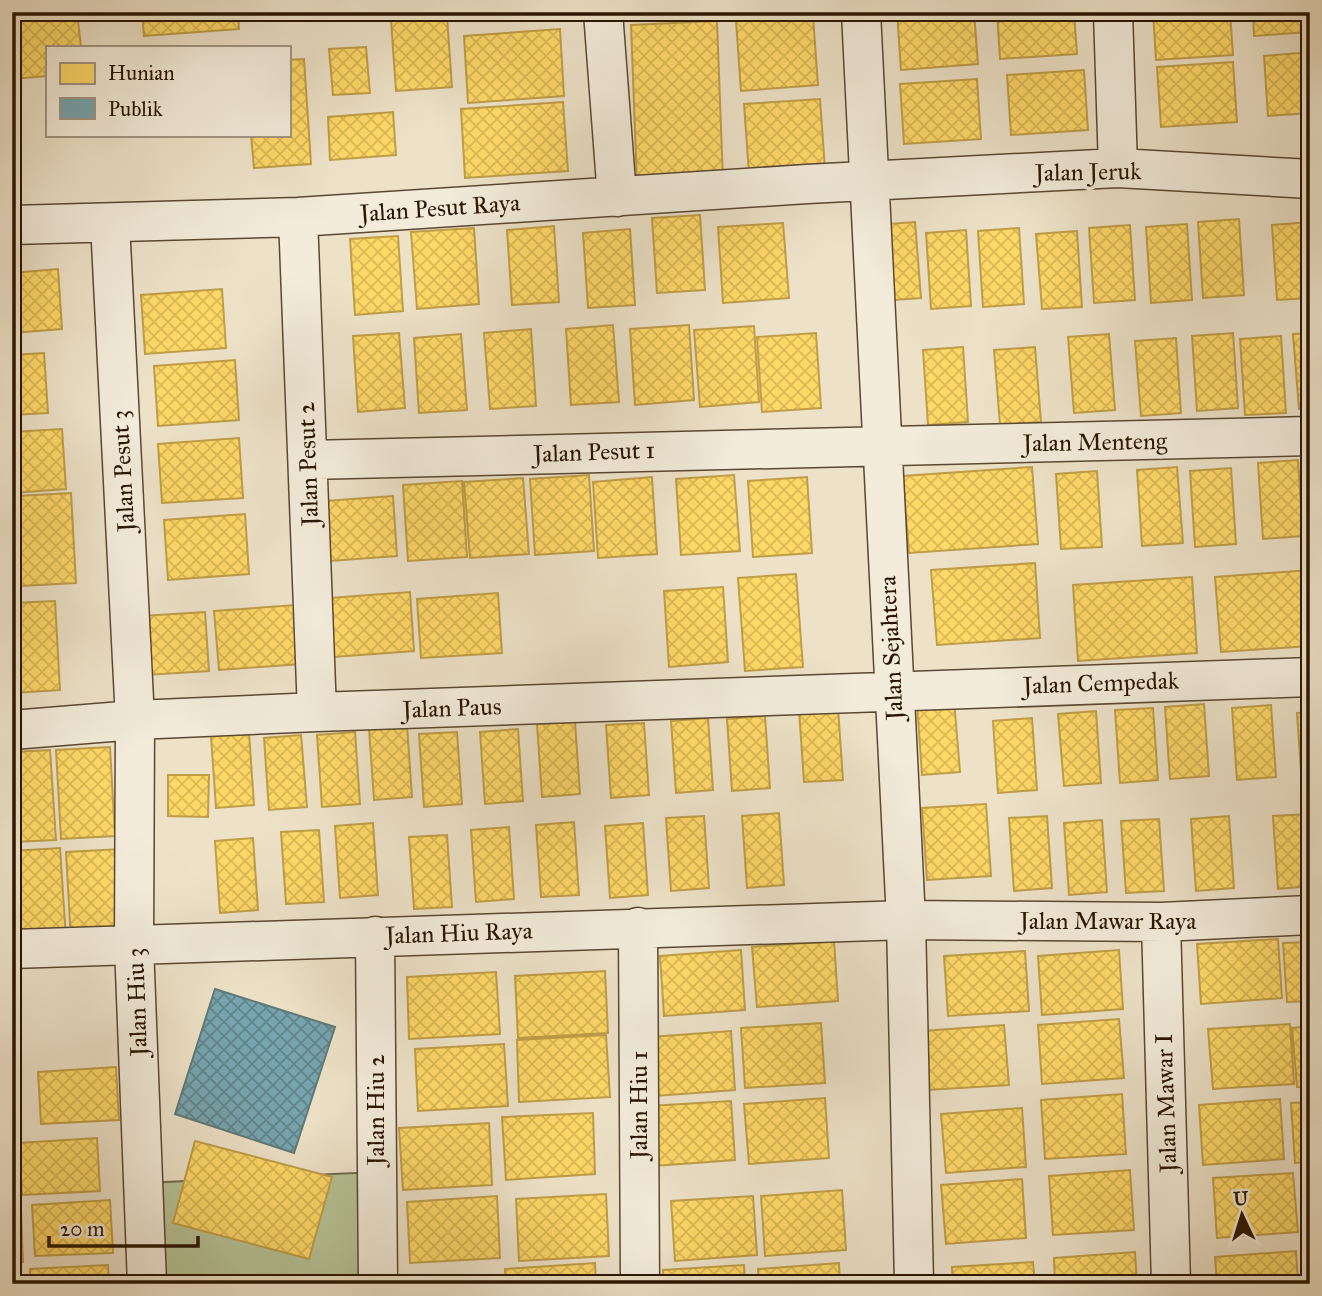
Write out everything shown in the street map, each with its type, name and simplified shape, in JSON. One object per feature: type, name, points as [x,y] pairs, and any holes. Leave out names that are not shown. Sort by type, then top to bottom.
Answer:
[{"type":"street","points":[[603,12],[617,197]]},
{"type":"street","name":"Jalan Sejahtera","points":[[861,12],[867,181],[905,919],[914,1284]]},
{"type":"street","points":[[1114,12],[1118,168]]},
{"type":"street","name":"Jalan Jeruk","points":[[867,181],[1118,168],[1310,179]]},
{"type":"street","name":"Jalan Pesut Raya","points":[[12,225],[298,217],[867,181]]},
{"type":"street","name":"Jalan Pesut 2","points":[[298,217],[317,712]]},
{"type":"street","name":"Jalan Pesut 3","points":[[110,223],[135,720]]},
{"type":"street","name":"Jalan Menteng","points":[[881,445],[1310,436]]},
{"type":"street","name":"Jalan Pesut 1","points":[[308,460],[881,445]]},
{"type":"street","name":"Jalan Cempedak","points":[[893,694],[957,688],[1310,677]]},
{"type":"street","name":"Jalan Paus","points":[[12,730],[135,720],[317,712],[893,694]]},
{"type":"street","name":"Jalan Hiu 3","points":[[135,720],[134,945],[147,1284]]},
{"type":"street","name":"Jalan Mawar Raya","points":[[905,919],[1161,922],[1310,915]]},
{"type":"street","name":"Jalan Hiu Raya","points":[[12,949],[905,919]]},
{"type":"street","name":"Jalan Mawar I","points":[[1161,922],[1171,1284]]},
{"type":"street","name":"Jalan Hiu 1","points":[[638,927],[640,1284]]},
{"type":"street","name":"Jalan Hiu 2","points":[[375,936],[378,1284]]},
{"type":"green space","points":[[376,1172],[378,1284],[147,1284],[144,1183]]},
{"type":"building: Hunian","points":[[12,12],[77,12],[81,46],[46,46],[46,76],[12,79]]},
{"type":"building: Hunian","points":[[142,12],[238,12],[239,29],[144,36]]},
{"type":"building: Hunian","points":[[642,12],[718,12],[642,18]]},
{"type":"building: Hunian","points":[[897,12],[974,12],[978,64],[901,70]]},
{"type":"building: Hunian","points":[[997,12],[1074,12],[1077,54],[1000,59]]},
{"type":"building: Hunian","points":[[1153,12],[1230,12],[1233,55],[1156,60]]},
{"type":"building: Hunian","points":[[1253,12],[1310,12],[1310,32],[1254,36]]},
{"type":"building: Hunian","points":[[447,16],[452,87],[396,91],[391,20]]},
{"type":"building: Hunian","points":[[813,16],[818,85],[741,91],[736,21]]},
{"type":"building: Hunian","points":[[717,21],[723,181],[637,184],[631,25]]},
{"type":"building: Hunian","points":[[560,29],[564,96],[468,103],[464,36]]},
{"type":"building: Hunian","points":[[366,47],[370,93],[333,95],[329,49]]},
{"type":"building: Hunian","points":[[1310,52],[1310,113],[1268,116],[1264,56]]},
{"type":"building: Hunian","points":[[304,59],[311,164],[254,168],[251,136],[290,136],[290,60]]},
{"type":"building: Hunian","points":[[1233,62],[1237,122],[1161,127],[1157,67]]},
{"type":"building: Hunian","points":[[1084,70],[1088,130],[1011,135],[1007,75]]},
{"type":"building: Hunian","points":[[977,79],[981,139],[904,144],[900,84]]},
{"type":"building: Hunian","points":[[820,99],[825,169],[749,174],[744,104]]},
{"type":"building: Hunian","points":[[563,102],[568,171],[465,178],[461,109]]},
{"type":"building: Hunian","points":[[393,112],[396,155],[330,160],[328,117]]},
{"type":"building: Hunian","points":[[700,215],[705,290],[657,293],[652,218]]},
{"type":"building: Hunian","points":[[1239,219],[1244,295],[1203,298],[1198,222]]},
{"type":"building: Hunian","points":[[915,222],[921,298],[880,301],[874,225]]},
{"type":"building: Hunian","points":[[1310,222],[1310,298],[1277,300],[1272,225]]},
{"type":"building: Hunian","points":[[783,223],[789,298],[723,303],[718,227]]},
{"type":"building: Hunian","points":[[1187,224],[1192,300],[1151,303],[1146,227]]},
{"type":"building: Hunian","points":[[1130,225],[1135,300],[1094,303],[1089,228]]},
{"type":"building: Hunian","points":[[554,226],[559,302],[512,305],[507,230]]},
{"type":"building: Hunian","points":[[474,228],[479,304],[417,309],[411,232]]},
{"type":"building: Hunian","points":[[1019,228],[1024,304],[983,307],[978,231]]},
{"type":"building: Hunian","points":[[630,229],[635,305],[588,308],[583,233]]},
{"type":"building: Hunian","points":[[966,230],[971,306],[931,309],[926,233]]},
{"type":"building: Hunian","points":[[1077,231],[1082,307],[1042,309],[1036,234]]},
{"type":"building: Hunian","points":[[398,236],[403,311],[355,315],[350,239]]},
{"type":"building: Hunian","points":[[58,269],[62,329],[12,333],[12,273]]},
{"type":"building: Hunian","points":[[222,289],[226,348],[145,354],[141,295]]},
{"type":"building: Hunian","points":[[613,325],[619,402],[571,405],[566,329]]},
{"type":"building: Hunian","points":[[689,325],[694,400],[635,405],[630,329]]},
{"type":"building: Hunian","points":[[754,326],[759,402],[700,407],[694,330]]},
{"type":"building: Hunian","points":[[531,329],[536,406],[490,409],[484,333]]},
{"type":"building: Hunian","points":[[399,333],[405,408],[358,412],[353,336]]},
{"type":"building: Hunian","points":[[816,333],[821,408],[762,412],[757,337]]},
{"type":"building: Hunian","points":[[1233,333],[1238,408],[1197,411],[1192,336]]},
{"type":"building: Hunian","points":[[1310,333],[1310,408],[1299,409],[1293,334]]},
{"type":"building: Hunian","points":[[461,334],[467,410],[419,413],[414,338]]},
{"type":"building: Hunian","points":[[1109,334],[1115,410],[1074,413],[1068,337]]},
{"type":"building: Hunian","points":[[1281,336],[1286,413],[1245,415],[1240,339]]},
{"type":"building: Hunian","points":[[1176,338],[1181,413],[1141,416],[1135,341]]},
{"type":"building: Hunian","points":[[963,347],[968,422],[928,425],[923,350]]},
{"type":"building: Hunian","points":[[1035,347],[1041,422],[1000,425],[994,350]]},
{"type":"building: Hunian","points":[[44,353],[48,413],[12,415],[12,355]]},
{"type":"building: Hunian","points":[[235,360],[239,420],[158,426],[154,366]]},
{"type":"building: Hunian","points":[[62,429],[66,489],[12,493],[12,432]]},
{"type":"building: Hunian","points":[[239,438],[243,498],[162,503],[158,444]]},
{"type":"building: Hunian","points":[[1298,460],[1303,536],[1263,539],[1258,463]]},
{"type":"building: Hunian","points":[[1032,467],[1038,544],[909,553],[903,476]]},
{"type":"building: Hunian","points":[[1177,467],[1183,543],[1142,546],[1137,470]]},
{"type":"building: Hunian","points":[[1231,468],[1236,544],[1195,547],[1190,471]]},
{"type":"building: Hunian","points":[[1097,471],[1102,547],[1061,549],[1056,474]]},
{"type":"building: Hunian","points":[[589,475],[594,551],[535,555],[530,479]]},
{"type":"building: Hunian","points":[[734,475],[740,551],[681,555],[676,479]]},
{"type":"building: Hunian","points":[[652,477],[657,554],[598,558],[593,482]]},
{"type":"building: Hunian","points":[[807,477],[812,553],[753,557],[748,481]]},
{"type":"building: Hunian","points":[[523,478],[529,554],[470,558],[464,482]]},
{"type":"building: Hunian","points":[[462,481],[467,557],[408,561],[403,485]]},
{"type":"building: Hunian","points":[[71,493],[76,583],[21,586],[17,496]]},
{"type":"building: Hunian","points":[[393,496],[397,556],[316,562],[312,502]]},
{"type":"building: Hunian","points":[[245,514],[249,574],[168,580],[164,520]]},
{"type":"building: Hunian","points":[[1035,563],[1040,638],[937,645],[931,570]]},
{"type":"building: Hunian","points":[[1310,570],[1310,646],[1221,652],[1215,577]]},
{"type":"building: Hunian","points":[[796,574],[803,667],[745,671],[738,578]]},
{"type":"building: Hunian","points":[[1192,577],[1197,653],[1078,661],[1073,585]]},
{"type":"building: Hunian","points":[[723,587],[728,662],[669,667],[664,591]]},
{"type":"building: Hunian","points":[[410,592],[414,651],[334,657],[330,598]]},
{"type":"building: Hunian","points":[[498,593],[502,653],[421,658],[417,599]]},
{"type":"building: Hunian","points":[[55,601],[60,690],[12,693],[12,603]]},
{"type":"building: Hunian","points":[[296,605],[300,664],[219,670],[214,611]]},
{"type":"building: Hunian","points":[[205,612],[209,671],[146,675],[142,616]]},
{"type":"building: Hunian","points":[[954,700],[960,772],[922,775],[917,703]]},
{"type":"building: Hunian","points":[[1204,704],[1209,776],[1170,779],[1165,707]]},
{"type":"building: Hunian","points":[[1271,705],[1276,777],[1237,780],[1232,708]]},
{"type":"building: Hunian","points":[[838,708],[843,780],[804,782],[799,710]]},
{"type":"building: Hunian","points":[[1153,708],[1158,780],[1120,783],[1115,710]]},
{"type":"building: Hunian","points":[[1096,711],[1101,783],[1064,786],[1058,714]]},
{"type":"building: Hunian","points":[[1310,712],[1310,785],[1302,786],[1297,713]]},
{"type":"building: Hunian","points":[[765,716],[770,788],[732,791],[727,719]]},
{"type":"building: Hunian","points":[[708,718],[713,790],[676,793],[671,721]]},
{"type":"building: Hunian","points":[[1032,718],[1037,790],[998,793],[993,721]]},
{"type":"building: Hunian","points":[[575,722],[580,794],[542,797],[537,724]]},
{"type":"building: Hunian","points":[[644,723],[649,795],[611,798],[606,725]]},
{"type":"building: Hunian","points":[[407,725],[412,797],[374,800],[369,728]]},
{"type":"building: Hunian","points":[[518,729],[523,801],[485,804],[480,732]]},
{"type":"building: Hunian","points":[[355,732],[360,804],[322,807],[317,735]]},
{"type":"building: Hunian","points":[[457,732],[462,804],[424,807],[419,734]]},
{"type":"building: Hunian","points":[[249,733],[254,805],[216,808],[211,736]]},
{"type":"building: Hunian","points":[[301,735],[307,807],[269,810],[264,738]]},
{"type":"building: Hunian","points":[[110,747],[115,836],[61,839],[56,750]]},
{"type":"building: Hunian","points":[[50,750],[56,840],[12,842],[12,752]]},
{"type":"building: Hunian","points":[[168,775],[209,775],[208,817],[168,816]]},
{"type":"building: Hunian","points":[[986,804],[991,876],[927,880],[922,808]]},
{"type":"building: Hunian","points":[[779,813],[784,885],[747,888],[742,816]]},
{"type":"building: Hunian","points":[[1310,814],[1310,886],[1278,889],[1273,816]]},
{"type":"building: Hunian","points":[[704,816],[709,888],[671,891],[666,818]]},
{"type":"building: Hunian","points":[[1047,816],[1052,888],[1014,891],[1009,818]]},
{"type":"building: Hunian","points":[[1229,816],[1234,888],[1196,891],[1191,819]]},
{"type":"building: Hunian","points":[[1159,819],[1164,891],[1126,893],[1121,821]]},
{"type":"building: Hunian","points":[[1102,820],[1107,892],[1069,895],[1064,823]]},
{"type":"building: Hunian","points":[[574,822],[579,895],[541,897],[536,825]]},
{"type":"building: Hunian","points":[[373,823],[378,895],[340,898],[335,826]]},
{"type":"building: Hunian","points":[[643,823],[648,895],[610,898],[605,826]]},
{"type":"building: Hunian","points":[[509,827],[514,899],[476,902],[471,830]]},
{"type":"building: Hunian","points":[[319,830],[324,902],[286,904],[281,832]]},
{"type":"building: Hunian","points":[[447,835],[452,907],[414,909],[409,837]]},
{"type":"building: Hunian","points":[[253,838],[258,910],[220,913],[215,841]]},
{"type":"building: Hunian","points":[[60,848],[66,938],[12,941],[12,851]]},
{"type":"building: Hunian","points":[[121,849],[125,939],[71,942],[66,852]]},
{"type":"building: Hunian","points":[[1278,939],[1282,998],[1201,1004],[1197,944]]},
{"type":"building: Hunian","points":[[834,941],[838,1001],[757,1007],[752,947]]},
{"type":"building: Hunian","points":[[1310,942],[1310,1001],[1287,1002],[1283,943]]},
{"type":"building: Hunian","points":[[741,950],[745,1010],[664,1016],[660,956]]},
{"type":"building: Hunian","points":[[1119,950],[1123,1009],[1042,1015],[1038,956]]},
{"type":"building: Hunian","points":[[1025,951],[1029,1011],[948,1016],[944,956]]},
{"type":"building: Hunian","points":[[605,971],[608,1033],[518,1038],[515,976]]},
{"type":"building: Hunian","points":[[496,972],[500,1034],[409,1039],[407,977]]},
{"type":"building: Hunian","points":[[1119,1019],[1124,1078],[1042,1084],[1038,1025]]},
{"type":"building: Hunian","points":[[821,1023],[825,1083],[745,1088],[741,1028]]},
{"type":"building: Hunian","points":[[1290,1024],[1294,1084],[1213,1089],[1208,1029]]},
{"type":"building: Hunian","points":[[1004,1025],[1009,1085],[927,1090],[923,1031]]},
{"type":"building: Hunian","points":[[1310,1026],[1310,1087],[1297,1087],[1292,1028]]},
{"type":"building: Hunian","points":[[731,1031],[735,1090],[655,1096],[651,1037]]},
{"type":"building: Hunian","points":[[606,1035],[610,1097],[519,1102],[517,1040]]},
{"type":"building: Hunian","points":[[504,1044],[508,1106],[418,1111],[415,1049]]},
{"type":"building: Hunian","points":[[116,1067],[119,1120],[41,1124],[38,1072]]},
{"type":"building: Hunian","points":[[16,1072],[19,1125],[12,1125],[12,1073]]},
{"type":"building: Hunian","points":[[1122,1094],[1126,1154],[1045,1159],[1041,1100]]},
{"type":"building: Hunian","points":[[825,1098],[829,1158],[749,1164],[744,1104]]},
{"type":"building: Hunian","points":[[1280,1099],[1284,1159],[1203,1165],[1199,1105]]},
{"type":"building: Hunian","points":[[731,1101],[735,1160],[654,1166],[650,1106]]},
{"type":"building: Hunian","points":[[1310,1102],[1310,1162],[1295,1163],[1291,1103]]},
{"type":"building: Hunian","points":[[1022,1108],[1026,1167],[946,1173],[941,1114]]},
{"type":"building: Hunian","points":[[593,1113],[595,1174],[506,1180],[502,1117]]},
{"type":"building: Hunian","points":[[489,1123],[492,1185],[403,1190],[399,1128]]},
{"type":"building: Hunian","points":[[97,1138],[100,1191],[22,1195],[19,1143]]},
{"type":"building: Hunian","points":[[195,1141],[332,1177],[309,1259],[173,1223]]},
{"type":"building: Hunian","points":[[1130,1170],[1134,1230],[1053,1235],[1049,1176]]},
{"type":"building: Hunian","points":[[1293,1173],[1298,1232],[1217,1238],[1213,1178]]},
{"type":"building: Hunian","points":[[1022,1179],[1026,1238],[946,1244],[941,1185]]},
{"type":"building: Hunian","points":[[1306,1180],[1310,1180],[1310,1229]]},
{"type":"building: Hunian","points":[[842,1190],[846,1250],[765,1256],[761,1196]]},
{"type":"building: Hunian","points":[[606,1194],[609,1256],[519,1261],[516,1199]]},
{"type":"building: Hunian","points":[[497,1196],[500,1258],[410,1263],[407,1202]]},
{"type":"building: Hunian","points":[[753,1196],[757,1255],[675,1261],[671,1201]]},
{"type":"building: Hunian","points":[[110,1200],[113,1253],[35,1256],[32,1205]]},
{"type":"building: Hunian","points":[[12,1210],[21,1210],[23,1262],[12,1263]]},
{"type":"building: Hunian","points":[[1296,1251],[1298,1284],[1217,1284],[1215,1257]]},
{"type":"building: Hunian","points":[[1135,1252],[1137,1284],[1055,1284],[1054,1258]]},
{"type":"building: Hunian","points":[[1033,1262],[1035,1284],[953,1284],[952,1267]]},
{"type":"building: Hunian","points":[[595,1263],[596,1284],[506,1284],[505,1269]]},
{"type":"building: Hunian","points":[[839,1263],[840,1284],[759,1284],[758,1269]]},
{"type":"building: Hunian","points":[[108,1265],[109,1284],[30,1284],[30,1269]]},
{"type":"building: Hunian","points":[[744,1265],[745,1284],[664,1284],[663,1270]]},
{"type":"building: Hunian","points":[[497,1277],[497,1284],[406,1282]]},
{"type":"building: Publik","points":[[215,989],[335,1027],[294,1153],[175,1114]]}]
